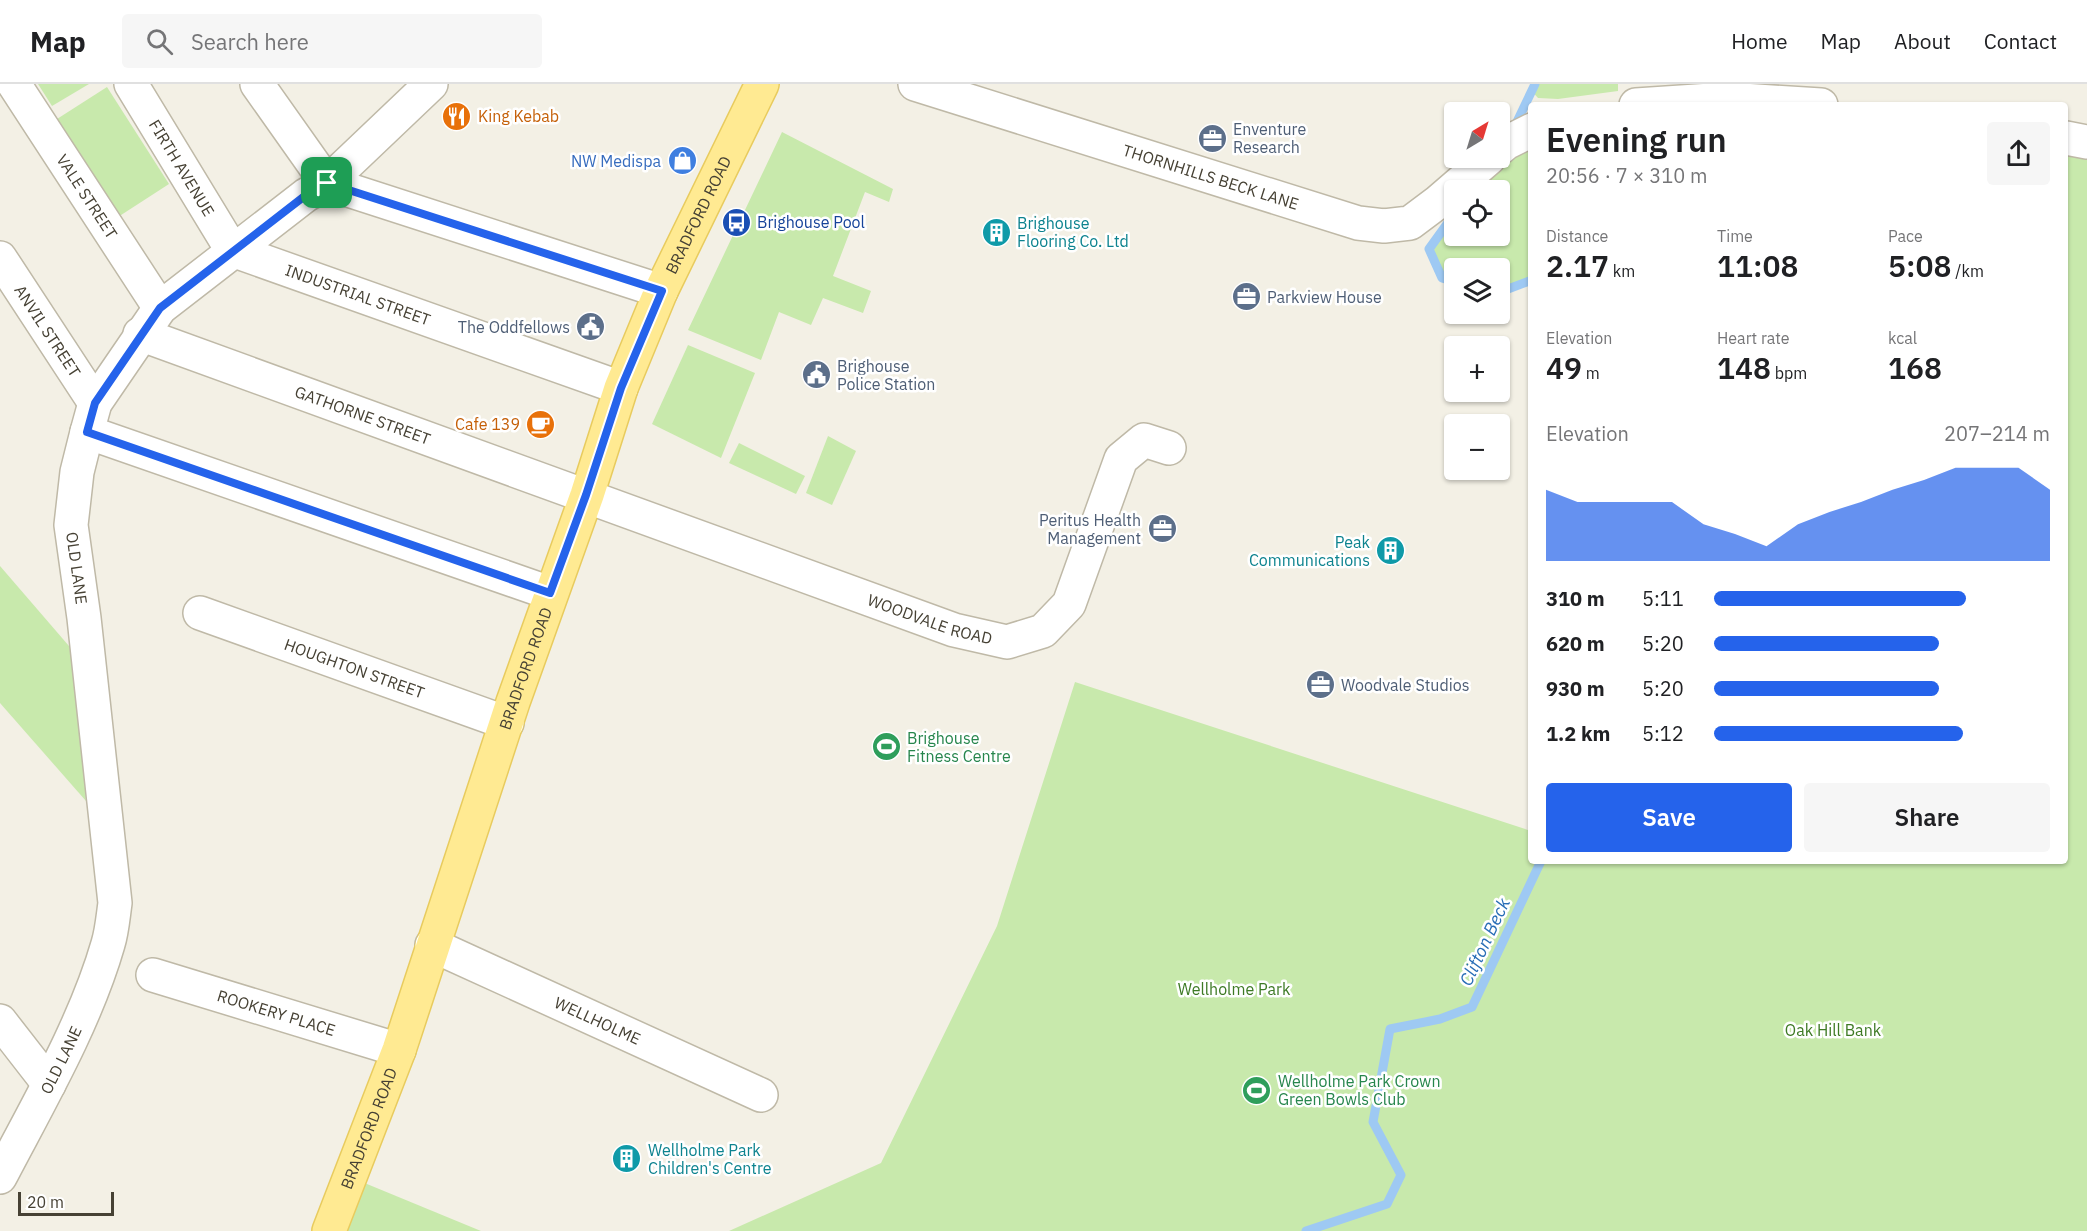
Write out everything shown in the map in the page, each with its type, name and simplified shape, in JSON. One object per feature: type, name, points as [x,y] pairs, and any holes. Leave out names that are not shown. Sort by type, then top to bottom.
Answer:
[{"type":"main road","name":"BRADFORD ROAD","points":[[329,1231],[399,1050],[550,593],[586,495],[621,388],[662,291],[762,84]]},
{"type":"street","name":"VALE STREET","points":[[14,84],[160,308]]},
{"type":"street","name":"FIRTH AVENUE","points":[[132,84],[232,250]]},
{"type":"street","points":[[257,84],[327,183],[662,291]]},
{"type":"street","name":"OLD LANE","points":[[0,1177],[49,1084],[87,1001],[108,944],[115,903],[84,618],[70,525],[77,472],[91,417],[140,334],[160,308],[232,250],[306,195],[327,183],[431,84]]},
{"type":"street","name":"THORNHILLS BECK LANE","points":[[915,84],[1358,223],[1384,226],[1410,223],[1477,168]]},
{"type":"street","points":[[1681,102],[1726,99],[1774,102]]},
{"type":"street","points":[[1510,140],[1528,132]]},
{"type":"street","points":[[2068,138],[2087,142]]},
{"type":"street","name":"INDUSTRIAL STREET","points":[[232,250],[621,388]]},
{"type":"street","name":"ANVIL STREET","points":[[0,258],[91,417]]},
{"type":"street","name":"GATHORNE STREET","points":[[140,334],[586,495]]},
{"type":"street","points":[[91,417],[550,593]]},
{"type":"street","name":"WOODVALE ROAD","points":[[586,495],[954,630],[1007,642],[1042,631],[1069,604],[1121,459],[1144,440],[1169,448]]},
{"type":"street","name":"HOUGHTON STREET","points":[[200,613],[507,723]]},
{"type":"street","name":"WELLHOLME","points":[[432,945],[761,1095]]},
{"type":"street","name":"ROOKERY PLACE","points":[[153,975],[399,1050]]},
{"type":"street","points":[[0,1021],[49,1084]]},
{"type":"green space","points":[[38,84],[89,84],[52,106]]},
{"type":"green space","points":[[1531,84],[1618,84],[1618,91],[1558,99],[1538,98],[1530,89]]},
{"type":"green space","points":[[107,87],[169,184],[118,217],[57,119]]},
{"type":"green space","points":[[782,132],[893,189],[889,202],[865,192],[833,276],[871,291],[863,313],[823,298],[811,325],[779,312],[761,360],[688,330]]},
{"type":"green space","points":[[1528,142],[1528,281],[1510,288],[1510,258],[1444,258],[1444,279],[1442,278],[1429,249],[1444,228],[1444,246],[1510,246],[1510,180],[1483,180],[1497,168],[1510,168],[1510,158]]},
{"type":"green space","name":"Wellholme Park","points":[[2068,151],[2087,155],[2087,1231],[729,1231],[881,1163],[997,926],[1075,682],[1528,830],[1528,864],[2068,864]]},
{"type":"green space","points":[[688,345],[755,373],[721,458],[652,424]]},
{"type":"green space","points":[[828,436],[856,451],[832,505],[806,493]]},
{"type":"green space","points":[[739,443],[805,476],[796,494],[729,463]]},
{"type":"green space","points":[[0,566],[75,653],[86,801],[0,703]]},
{"type":"green space","points":[[350,1177],[481,1231],[329,1231]]},
{"type":"waterway","name":"Clifton Beck","points":[[1514,128],[1535,84]]},
{"type":"waterway","name":"Clifton Beck","points":[[1444,228],[1429,249],[1444,279]]},
{"type":"waterway","name":"Clifton Beck","points":[[1510,288],[1528,282]]},
{"type":"waterway","name":"Clifton Beck","points":[[1306,1231],[1387,1204],[1401,1175],[1373,1122],[1390,1029],[1440,1019],[1472,1007],[1540,864]]},
{"type":"place","name":"King Kebab","points":[[457,116]]},
{"type":"place","name":"Enventure Research","points":[[1212,138]]},
{"type":"place","name":"NW Medispa","points":[[682,161]]},
{"type":"place","name":"Brighouse Pool","points":[[736,222]]},
{"type":"place","name":"Brighouse Flooring Co. Ltd","points":[[996,232]]},
{"type":"place","name":"Parkview House","points":[[1246,297]]},
{"type":"place","name":"The Oddfellows","points":[[591,327]]},
{"type":"place","name":"Brighouse Police Station","points":[[816,375]]},
{"type":"place","name":"Cafe 139","points":[[541,424]]},
{"type":"place","name":"Peritus Health Management","points":[[1162,529]]},
{"type":"place","name":"Peak Communications","points":[[1391,551]]},
{"type":"place","name":"Woodvale Studios","points":[[1320,685]]},
{"type":"place","name":"Brighouse Fitness Centre","points":[[886,747]]},
{"type":"place","name":"Wellholme Park Crown Green Bowls Club","points":[[1257,1090]]},
{"type":"place","name":"Wellholme Park Children's Centre","points":[[627,1159]]},
{"type":"route","points":[[327,183],[662,291],[621,388],[586,495],[550,593],[87,432],[95,403],[140,334],[160,308],[232,250],[306,195],[327,183]]},
{"type":"park label","name":"Oak Hill Bank","points":[[1833,1030]]}]
